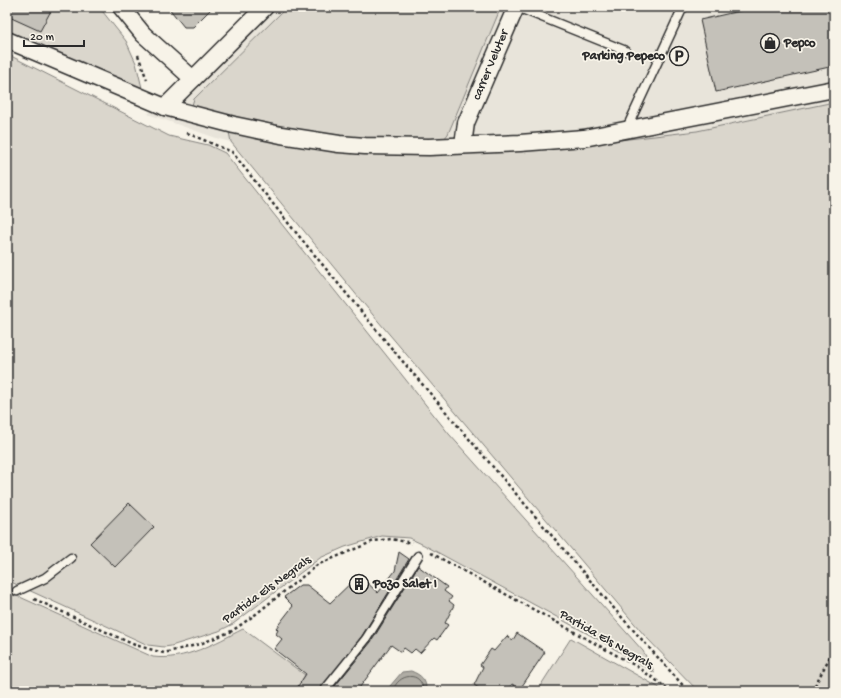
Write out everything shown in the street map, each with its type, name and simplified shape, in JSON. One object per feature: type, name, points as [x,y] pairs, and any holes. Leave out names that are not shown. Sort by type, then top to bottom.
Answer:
[{"type":"street","points":[[121,7],[143,34],[193,79]]},
{"type":"street","points":[[165,108],[265,7]]},
{"type":"street","name":"carrer Veluter","points":[[463,145],[466,123],[516,7]]},
{"type":"street","points":[[7,40],[165,108],[282,135],[339,144],[390,147],[520,143],[584,138],[834,89]]},
{"type":"lane","points":[[516,7],[626,51]]},
{"type":"lane","points":[[625,130],[683,7]]},
{"type":"lane","points":[[324,691],[366,638],[418,556]]},
{"type":"lane","points":[[16,591],[45,578],[71,558]]},
{"type":"path","points":[[136,48],[151,91],[149,100]]},
{"type":"path","points":[[181,130],[232,152],[388,344],[613,607],[688,691]]},
{"type":"path","name":"Partida Els Negrals","points":[[16,591],[135,645],[164,653],[200,644],[232,631],[256,614],[317,565],[374,541],[391,538],[413,543]]},
{"type":"path","name":"Partida Els Negrals","points":[[427,551],[636,666],[669,691]]},
{"type":"path","points":[[812,691],[834,649]]},
{"type":"shaded area","points":[[7,7],[99,7],[126,41],[136,63],[143,92],[7,33]]},
{"type":"shaded area","points":[[258,7],[834,7],[834,102],[697,131],[634,140],[543,149],[466,151],[230,132],[231,142],[148,114],[199,60]]},
{"type":"shaded area","points":[[287,7],[501,7],[448,134],[444,139],[410,140],[365,138],[316,132],[195,108],[192,105],[194,99]]},
{"type":"shaded area","points":[[7,54],[169,136],[208,145],[225,153],[449,434],[643,651],[655,673],[601,641],[409,538],[382,536],[345,547],[320,558],[233,624],[219,631],[164,647],[148,645],[11,582],[7,583]]},
{"type":"shaded area","points":[[834,102],[834,691],[698,691],[645,636],[373,315],[231,142],[229,132],[466,151],[543,149],[697,131]]},
{"type":"shaded area","points":[[7,594],[20,597],[153,657],[165,658],[188,654],[211,645],[243,629],[305,675],[295,691],[7,691]]},
{"type":"shaded area","points":[[571,638],[658,687],[663,691],[537,691]]},
{"type":"water","points":[[411,671],[423,678],[426,691],[389,691],[390,686],[402,672]]},
{"type":"building","points":[[7,7],[53,7],[40,31],[7,16]]},
{"type":"building","points":[[168,7],[213,7],[193,27],[184,27]]},
{"type":"building","name":"Pepco","points":[[757,7],[834,7],[834,66],[716,92],[700,20]]},
{"type":"building","points":[[129,503],[154,527],[115,567],[90,543]]},
{"type":"building","points":[[399,552],[409,559],[362,636],[319,691],[295,691],[306,674],[274,649],[282,639],[276,634],[278,630],[276,628],[293,606],[284,597],[300,585],[307,585],[330,603],[359,575],[378,593],[395,571]]},
{"type":"building","points":[[418,566],[447,587],[444,591],[452,597],[449,601],[454,605],[445,623],[448,625],[437,640],[434,638],[420,653],[415,649],[411,653],[404,648],[401,652],[391,645],[357,691],[331,691],[371,642]]},
{"type":"building","points":[[517,633],[545,652],[520,689],[512,684],[507,691],[483,691],[474,685],[483,667],[480,665],[491,649],[494,651],[507,636],[513,640]]},
{"type":"place","name":"Pepco","points":[[770,43]]},
{"type":"place","name":"Parking Pepeco","points":[[679,56]]},
{"type":"place","name":"Pozo Salet I","points":[[359,584]]}]
